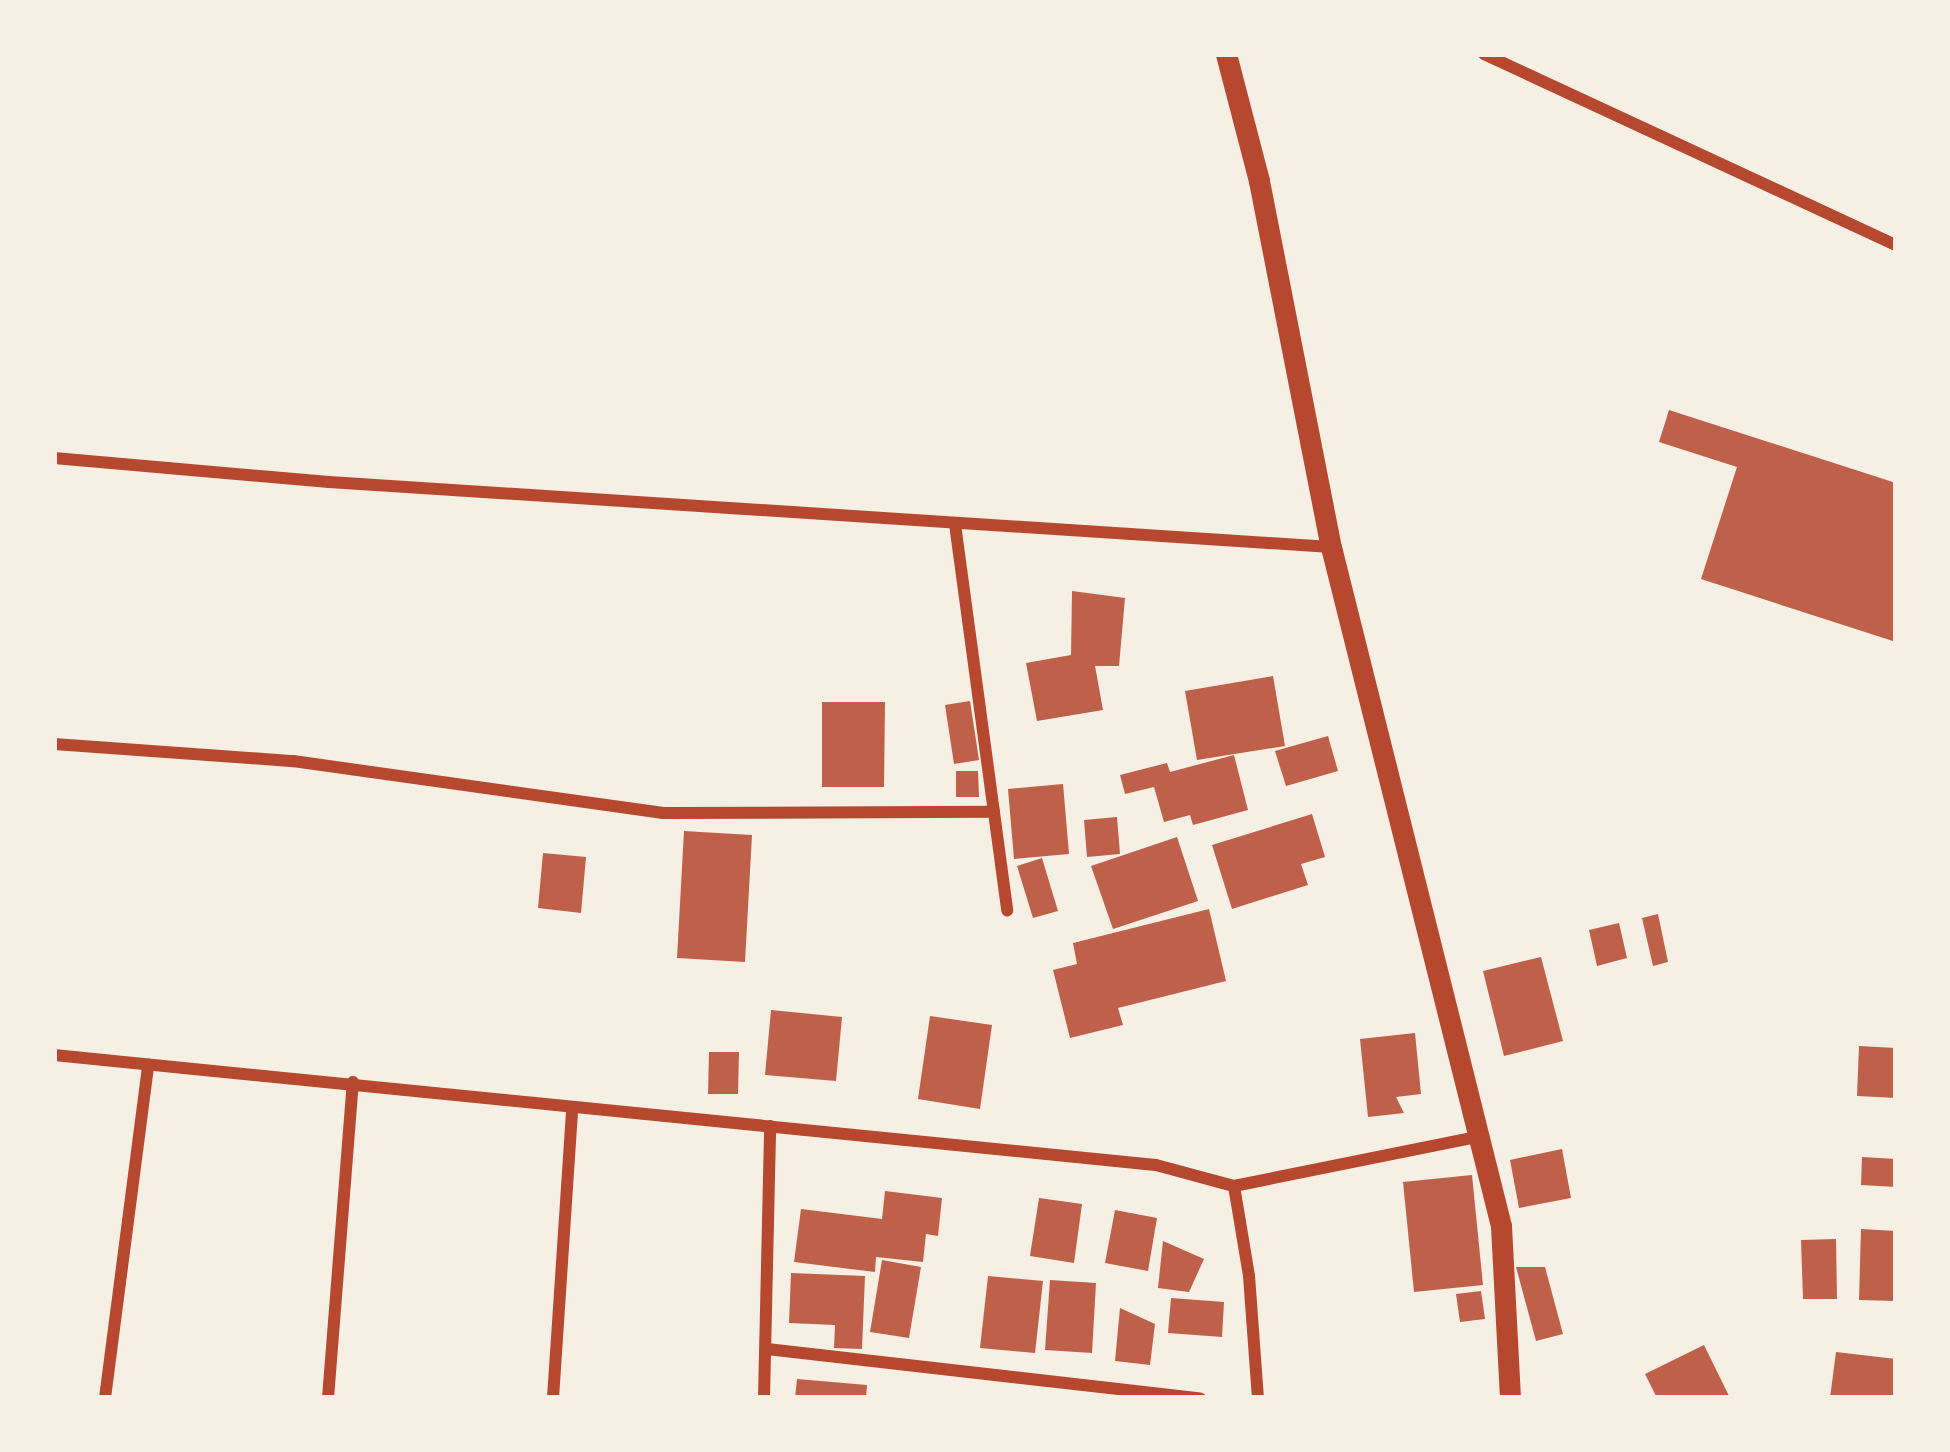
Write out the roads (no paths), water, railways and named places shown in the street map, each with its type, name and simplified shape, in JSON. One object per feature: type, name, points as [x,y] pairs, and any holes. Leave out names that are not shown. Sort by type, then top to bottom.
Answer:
[{"type":"street","points":[[1226,54],[1259,182],[1331,547],[1501,1226],[1510,1398]]},
{"type":"street","points":[[1484,54],[1896,245]]},
{"type":"street","points":[[54,458],[1331,547]]},
{"type":"street","points":[[956,524],[1007,911]]},
{"type":"street","points":[[54,744],[293,761],[663,813],[994,812]]},
{"type":"street","points":[[54,1055],[1156,1165],[1234,1186],[1476,1137]]},
{"type":"street","points":[[105,1398],[148,1065]]},
{"type":"street","points":[[328,1398],[353,1082]]},
{"type":"street","points":[[553,1398],[572,1110]]},
{"type":"street","points":[[764,1398],[770,1126]]},
{"type":"street","points":[[1234,1186],[1249,1276],[1258,1398]]},
{"type":"street","points":[[767,1349],[1200,1398]]}]
